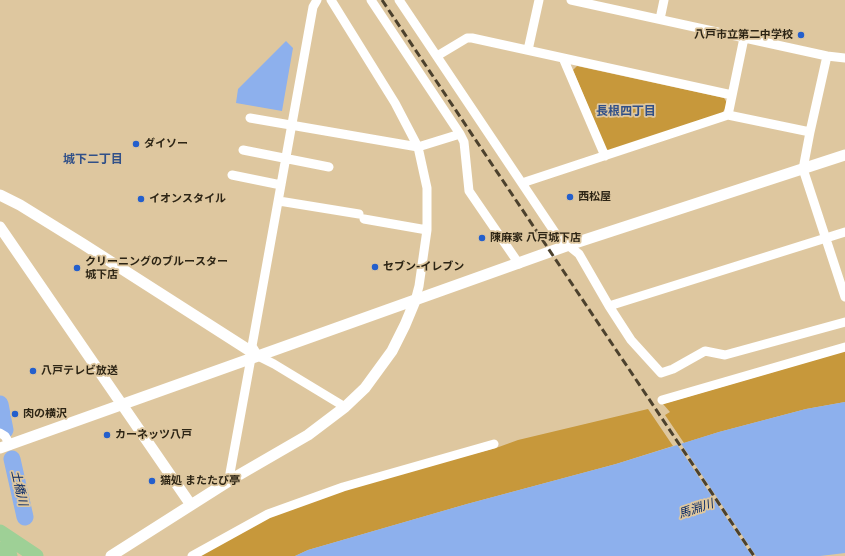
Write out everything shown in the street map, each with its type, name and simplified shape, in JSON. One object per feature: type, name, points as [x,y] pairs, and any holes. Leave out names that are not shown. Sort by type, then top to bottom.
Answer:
[{"type":"highway","points":[[0,532],[36,556]]},
{"type":"highway","points":[[0,549],[10,556]]},
{"type":"street","points":[[232,479],[230,473],[254,357],[252,346],[313,7],[317,0]]},
{"type":"street","points":[[111,556],[232,479],[308,435],[345,407],[365,388],[392,351],[415,301],[419,286],[427,230],[427,188],[418,147],[395,103],[330,0]]},
{"type":"street","points":[[371,0],[460,134],[464,142],[469,191],[519,264]]},
{"type":"street","points":[[399,0],[558,236],[579,254],[609,306],[631,340],[661,373],[673,369],[705,351],[725,355],[845,322]]},
{"type":"street","points":[[528,50],[539,0]]},
{"type":"street","points":[[570,0],[827,56],[845,58]]},
{"type":"street","points":[[660,19],[664,0]]},
{"type":"street","points":[[438,56],[467,38],[472,38],[732,95]]},
{"type":"street","points":[[728,115],[744,38]]},
{"type":"street","points":[[827,56],[803,169],[845,297]]},
{"type":"street","points":[[563,58],[604,156]]},
{"type":"street","points":[[522,183],[728,115],[810,132]]},
{"type":"street","points":[[250,118],[418,147],[460,134]]},
{"type":"street","points":[[243,150],[329,167]]},
{"type":"street","points":[[0,433],[5,436],[5,447],[569,245],[845,155]]},
{"type":"street","points":[[232,175],[281,185]]},
{"type":"street","points":[[0,195],[18,204],[79,242],[254,357],[274,364],[345,407]]},
{"type":"street","points":[[278,200],[427,230]]},
{"type":"street","points":[[0,227],[191,506]]},
{"type":"street","points":[[609,306],[845,232]]},
{"type":"street","points":[[662,400],[845,347]]},
{"type":"street","points":[[192,556],[268,514],[350,485],[494,444]]},
{"type":"shaded area","points":[[577,66],[724,98],[727,103],[722,113],[610,151],[606,149],[573,70]]},
{"type":"shaded area","points":[[845,351],[845,402],[806,409],[719,432],[684,443],[665,415],[670,412],[663,404]]},
{"type":"shaded area","points":[[648,409],[673,446],[616,464],[467,504],[308,550],[295,556],[200,556],[270,517],[343,490],[393,475],[496,448],[518,440]]},
{"type":"water","points":[[286,41],[293,48],[282,111],[236,103],[238,89]]},
{"type":"water","name":"馬淵川","points":[[845,402],[845,553],[820,556],[295,556],[308,550],[467,504],[616,464],[719,432],[806,409]]},
{"type":"pier","points":[[680,442],[756,556],[752,556],[676,443]]},
{"type":"waterway","name":"土橋川","points":[[0,404],[5,430]]},
{"type":"waterway","name":"土橋川","points":[[12,459],[25,517]]},
{"type":"railway","points":[[382,0],[754,556]]},
{"type":"place","name":"八戸市立第二中学校","points":[[801,35]]},
{"type":"place","name":"ダイソー","points":[[136,144]]},
{"type":"place","name":"西松屋","points":[[570,197]]},
{"type":"place","name":"イオンスタイル","points":[[141,199]]},
{"type":"place","name":"陳麻家 八戸城下店","points":[[482,238]]},
{"type":"place","name":"セブン-イレブン","points":[[375,267]]},
{"type":"place","name":"クリーニングのブルースター 城下店","points":[[77,268]]},
{"type":"place","name":"八戸テレビ放送","points":[[33,371]]},
{"type":"place","name":"肉の横沢","points":[[15,414]]},
{"type":"place","name":"カーネッツ八戸","points":[[107,435]]},
{"type":"place","name":"猫処 またたび亭","points":[[152,481]]},
{"type":"district","name":"長根四丁目","points":[[626,111]]},
{"type":"district","name":"城下二丁目","points":[[93,159]]}]
